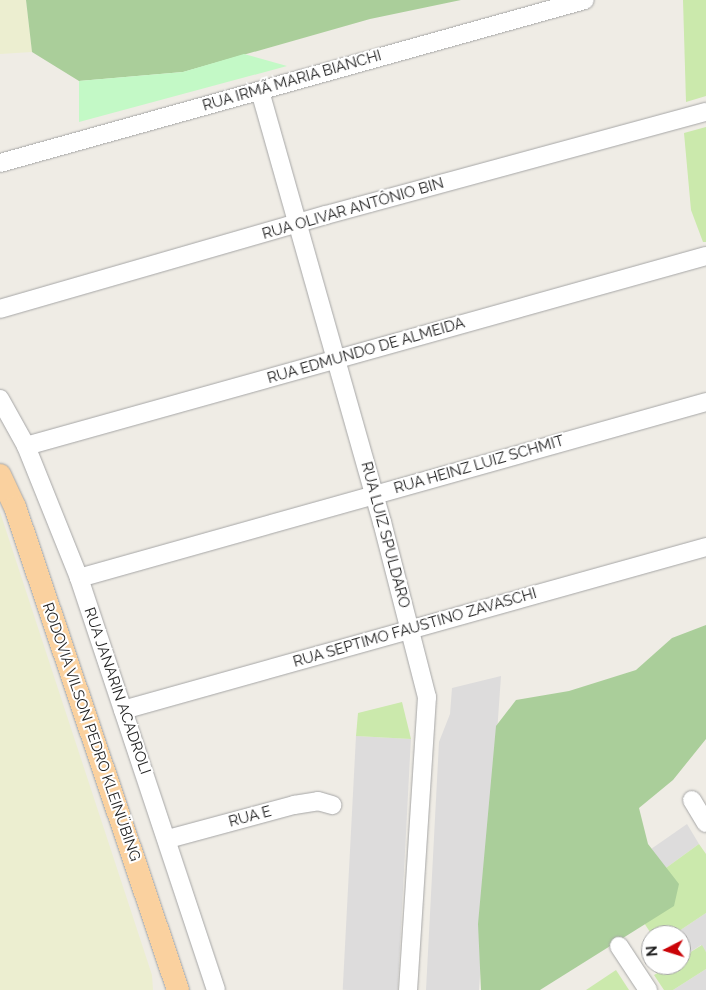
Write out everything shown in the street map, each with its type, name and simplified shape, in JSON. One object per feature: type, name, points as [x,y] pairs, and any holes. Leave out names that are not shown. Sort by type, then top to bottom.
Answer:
[{"type":"main road","name":"RODOVIA VILSON PEDRO KLEINÜBING","points":[[0,475],[15,507],[178,990]]},
{"type":"street","name":"RUA IRMÃ MARIA BIANCHI","points":[[0,163],[585,0]]},
{"type":"street","name":"RUA LUIZ SPULDARO","points":[[260,91],[374,495],[411,630],[427,697],[408,990]]},
{"type":"street","name":"RUA OLIVAR ANTÔNIO BIN","points":[[0,309],[298,224],[706,112]]},
{"type":"street","name":"RUA EDMUNDO DE ALMEIDA","points":[[26,446],[706,256]]},
{"type":"street","name":"RUA JANARIN ACADROLI","points":[[0,399],[26,446],[79,578],[168,839],[216,990]]},
{"type":"street","name":"RUA HEINZ LUIZ SCHMIT","points":[[79,578],[706,402]]},
{"type":"street","name":"RUA SEPTIMO FAUSTINO ZAVASCHI","points":[[124,710],[706,547]]},
{"type":"street","points":[[692,800],[706,824]]},
{"type":"street","name":"RUA E","points":[[168,839],[294,805],[318,801],[332,805]]},
{"type":"street","points":[[619,946],[648,990]]},
{"type":"shaded area","points":[[501,676],[479,990],[426,990],[439,742],[450,714],[452,688]]},
{"type":"shaded area","points":[[356,736],[411,739],[398,990],[343,990]]},
{"type":"shaded area","points":[[687,824],[699,844],[659,873],[641,856]]},
{"type":"shaded area","points":[[706,913],[706,952],[701,945],[691,952],[691,925],[688,925]]},
{"type":"shaded area","points":[[706,969],[706,990],[673,990]]},
{"type":"green space","points":[[0,0],[26,0],[32,52],[0,54]]},
{"type":"green space","points":[[26,0],[461,0],[370,19],[183,72],[79,81],[32,52]]},
{"type":"green space","points":[[683,0],[706,0],[706,96],[686,102]]},
{"type":"green space","points":[[244,54],[287,66],[79,122],[79,81],[183,72]]},
{"type":"green space","points":[[706,127],[706,242],[703,242],[691,210],[684,133]]},
{"type":"green space","points":[[0,512],[152,975],[153,990],[0,990]]},
{"type":"green space","points":[[706,625],[706,739],[673,780],[639,808],[648,844],[679,884],[674,906],[540,990],[481,990],[478,924],[496,726],[516,700],[569,691],[636,670],[672,638]]},
{"type":"green space","points":[[402,702],[411,739],[356,736],[358,713]]},
{"type":"green space","points":[[699,844],[706,854],[706,913],[688,925],[645,925],[613,876],[659,873]]},
{"type":"green space","points":[[702,945],[706,952],[706,969],[673,990],[664,990],[654,975],[691,975],[691,952]]},
{"type":"green space","points":[[616,970],[629,990],[586,990]]}]
